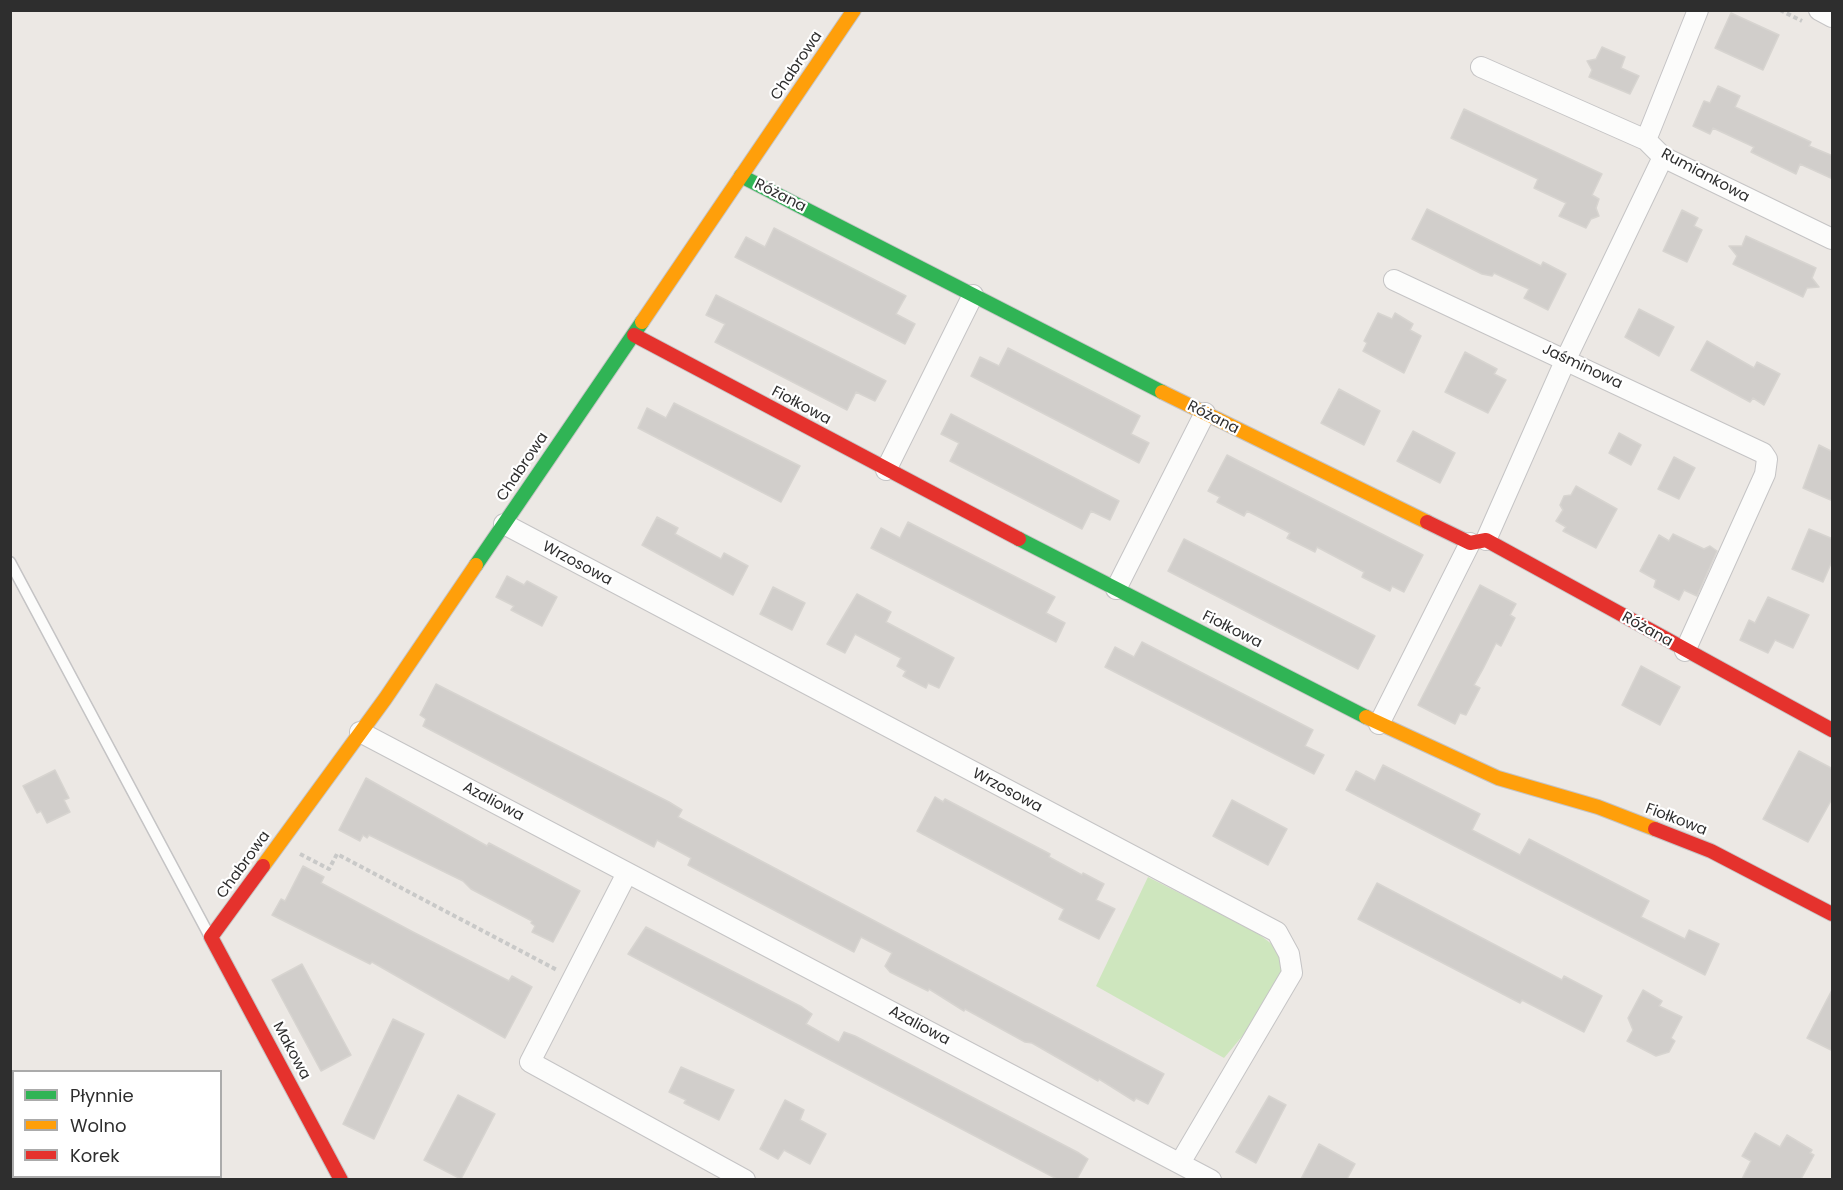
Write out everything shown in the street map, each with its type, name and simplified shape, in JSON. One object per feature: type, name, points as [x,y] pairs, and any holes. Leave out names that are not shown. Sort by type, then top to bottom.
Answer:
[{"type":"street","name":"Chabrowa","points":[[211,937],[385,699],[854,10]]},
{"type":"street","points":[[1646,140],[1698,10]]},
{"type":"street","points":[[1819,10],[1833,17]]},
{"type":"street","name":"Rumiankowa","points":[[1481,67],[1646,140],[1663,157],[1833,239]]},
{"type":"street","points":[[1380,724],[1478,542],[1663,157]]},
{"type":"street","name":"Różana","points":[[741,176],[1205,413],[1478,542],[1833,730]]},
{"type":"street","name":"Jaśminowa","points":[[1394,280],[1763,453],[1767,459]]},
{"type":"street","points":[[886,470],[973,295]]},
{"type":"street","name":"Fiołkowa","points":[[634,335],[886,470],[1380,724],[1498,778],[1598,807],[1711,851],[1833,914]]},
{"type":"street","points":[[1116,589],[1205,413]]},
{"type":"street","name":"Różana","points":[[1685,651],[1765,474],[1767,459]]},
{"type":"street","name":"Wrzosowa","points":[[504,524],[1277,932],[1289,954],[1292,973],[1180,1163]]},
{"type":"street","name":"Azaliowa","points":[[360,732],[1211,1179]]},
{"type":"street","points":[[627,873],[530,1062],[745,1179]]},
{"type":"street","name":"Makowa","points":[[211,937],[341,1179]]},
{"type":"lane","points":[[10,562],[211,937]]},
{"type":"path","points":[[300,855],[329,869],[337,854],[573,979]]},
{"type":"green space","points":[[1148,877],[1256,932],[1277,948],[1284,970],[1265,1009],[1224,1058],[1096,986]]},
{"type":"building","points":[[1731,13],[1779,35],[1763,70],[1715,48]]},
{"type":"building","points":[[1602,47],[1625,57],[1621,68],[1639,76],[1630,94],[1589,77],[1592,70],[1587,61],[1596,59]]},
{"type":"building","points":[[1718,86],[1740,96],[1735,107],[1811,142],[1809,146],[1833,156],[1833,179],[1800,164],[1796,174],[1751,152],[1754,147],[1713,128],[1710,134],[1693,126],[1704,101],[1710,103]]},
{"type":"building","points":[[1464,109],[1602,174],[1592,195],[1599,199],[1596,208],[1599,216],[1591,219],[1586,228],[1559,216],[1566,203],[1534,188],[1538,179],[1451,138]]},
{"type":"building","points":[[1427,209],[1541,266],[1543,262],[1566,274],[1548,310],[1524,298],[1529,289],[1494,273],[1492,276],[1482,274],[1412,239]]},
{"type":"building","points":[[1682,210],[1698,218],[1694,226],[1702,230],[1687,262],[1663,251]]},
{"type":"building","points":[[774,228],[906,296],[896,314],[915,324],[905,344],[735,257],[746,237],[765,247]]},
{"type":"building","points":[[1746,236],[1816,268],[1812,278],[1819,287],[1807,288],[1803,297],[1733,264],[1737,256],[1729,246],[1742,246]]},
{"type":"building","points":[[716,295],[886,381],[875,401],[856,392],[847,410],[715,342],[725,324],[706,315]]},
{"type":"building","points":[[1639,309],[1674,327],[1659,356],[1625,337]]},
{"type":"building","points":[[1378,313],[1392,319],[1395,313],[1413,324],[1410,330],[1421,336],[1404,373],[1363,351],[1367,343],[1364,341]]},
{"type":"building","points":[[1707,341],[1754,368],[1757,362],[1780,374],[1764,405],[1753,398],[1750,402],[1691,370]]},
{"type":"building","points":[[1008,348],[1140,416],[1131,434],[1149,443],[1139,463],[971,376],[980,357],[999,366]]},
{"type":"building","points":[[1465,352],[1497,369],[1494,374],[1506,380],[1488,413],[1445,392]]},
{"type":"building","points":[[1339,389],[1380,411],[1364,445],[1321,423]]},
{"type":"building","points":[[674,403],[800,466],[781,502],[638,428],[647,408],[666,418]]},
{"type":"building","points":[[951,414],[1119,501],[1110,520],[1091,511],[1082,529],[950,461],[959,443],[941,434]]},
{"type":"building","points":[[1413,431],[1455,453],[1440,483],[1397,461]]},
{"type":"building","points":[[1619,433],[1641,445],[1631,465],[1609,453]]},
{"type":"building","points":[[1819,445],[1833,452],[1833,501],[1803,488]]},
{"type":"building","points":[[1227,455],[1423,555],[1404,592],[1392,586],[1390,591],[1362,577],[1364,572],[1317,547],[1315,552],[1287,538],[1290,533],[1259,517],[1247,511],[1244,516],[1217,502],[1220,497],[1208,491]]},
{"type":"building","points":[[1674,457],[1695,468],[1679,499],[1658,489]]},
{"type":"building","points":[[1576,486],[1617,509],[1596,548],[1563,531],[1566,527],[1556,521],[1563,510],[1560,505],[1564,496],[1571,495]]},
{"type":"building","points":[[657,517],[678,528],[675,534],[721,559],[724,553],[748,566],[733,595],[642,545]]},
{"type":"building","points":[[908,522],[1055,597],[1046,613],[1065,623],[1056,642],[871,548],[881,528],[900,538]]},
{"type":"building","points":[[1809,529],[1833,539],[1833,559],[1823,582],[1792,569]]},
{"type":"building","points":[[1673,534],[1704,549],[1710,546],[1717,551],[1697,596],[1684,590],[1679,600],[1654,587],[1656,580],[1640,571],[1659,535],[1669,541]]},
{"type":"building","points":[[1184,539],[1375,636],[1358,669],[1168,571]]},
{"type":"building","points":[[507,576],[524,585],[527,581],[557,597],[542,626],[511,610],[514,606],[496,597]]},
{"type":"building","points":[[1480,585],[1516,604],[1510,615],[1515,618],[1501,646],[1496,643],[1474,685],[1480,688],[1466,715],[1460,713],[1455,724],[1418,705]]},
{"type":"building","points":[[773,587],[805,603],[792,630],[760,614]]},
{"type":"building","points":[[857,594],[891,612],[886,622],[954,658],[939,688],[928,683],[926,688],[903,676],[906,671],[897,666],[901,658],[855,634],[845,653],[827,644]]},
{"type":"building","points":[[1768,597],[1809,615],[1793,648],[1775,640],[1768,653],[1740,640],[1749,620],[1755,623]]},
{"type":"building","points":[[1142,642],[1313,730],[1305,746],[1324,755],[1314,774],[1105,667],[1115,647],[1134,657]]},
{"type":"building","points":[[1641,666],[1680,687],[1660,725],[1622,705]]},
{"type":"building","points":[[436,684],[669,802],[682,810],[678,817],[1164,1074],[1148,1104],[1136,1098],[1134,1101],[1099,1079],[1098,1081],[1032,1043],[1025,1042],[965,1009],[964,1011],[929,989],[928,991],[890,972],[885,966],[892,953],[861,937],[854,952],[688,865],[691,858],[657,840],[654,847],[423,726],[426,719],[420,715]]},
{"type":"building","points":[[1799,751],[1833,769],[1833,797],[1808,842],[1763,819]]},
{"type":"building","points":[[1383,765],[1480,814],[1472,830],[1520,855],[1529,839],[1649,901],[1641,917],[1685,939],[1689,930],[1719,944],[1705,975],[1346,790],[1356,771],[1375,781]]},
{"type":"building","points":[[55,770],[69,798],[64,800],[70,812],[47,823],[41,811],[37,813],[23,786]]},
{"type":"building","points":[[366,778],[487,846],[489,843],[580,891],[553,942],[532,932],[535,926],[531,923],[532,921],[471,889],[463,881],[369,835],[367,838],[363,835],[360,841],[339,830]]},
{"type":"building","points":[[935,797],[943,802],[945,799],[1050,854],[1049,857],[1082,875],[1083,873],[1104,884],[1096,900],[1115,909],[1099,939],[1059,919],[1064,909],[917,831]]},
{"type":"building","points":[[1232,800],[1287,829],[1268,865],[1213,836]]},
{"type":"building","points":[[303,866],[324,877],[321,883],[413,932],[509,981],[512,976],[532,987],[505,1038],[372,962],[370,964],[272,915],[281,899],[285,901]]},
{"type":"building","points":[[1377,883],[1562,980],[1564,976],[1602,996],[1584,1032],[1522,1000],[1520,1003],[1358,919]]},
{"type":"building","points":[[646,927],[802,1007],[812,1014],[806,1024],[836,1041],[839,1042],[844,1032],[855,1036],[1079,1153],[1088,1159],[1077,1179],[1057,1179],[628,954]]},
{"type":"building","points":[[302,964],[351,1055],[321,1071],[272,980]]},
{"type":"building","points":[[1833,988],[1833,1051],[1807,1038]]},
{"type":"building","points":[[1643,990],[1662,1001],[1659,1006],[1682,1017],[1671,1038],[1675,1041],[1669,1052],[1656,1056],[1627,1041],[1633,1030],[1628,1018]]},
{"type":"building","points":[[393,1019],[424,1034],[374,1139],[343,1124]]},
{"type":"building","points":[[681,1067],[734,1090],[719,1120],[684,1103],[686,1100],[669,1092]]},
{"type":"building","points":[[458,1095],[495,1114],[461,1179],[424,1160]]},
{"type":"building","points":[[1269,1096],[1286,1105],[1256,1163],[1236,1152]]},
{"type":"building","points":[[785,1100],[804,1110],[800,1120],[826,1134],[810,1164],[784,1150],[778,1159],[760,1149]]},
{"type":"building","points":[[1755,1133],[1780,1147],[1787,1135],[1812,1150],[1810,1153],[1814,1155],[1801,1179],[1742,1179],[1751,1161],[1742,1156]]},
{"type":"building","points":[[1319,1144],[1355,1164],[1347,1179],[1301,1179]]},
{"type":"traffic: fast","points":[[741,176],[1162,392]]},
{"type":"traffic: fast","points":[[476,565],[642,322]]},
{"type":"traffic: fast","points":[[1019,539],[1366,717]]},
{"type":"traffic: slow","points":[[642,322],[854,10]]},
{"type":"traffic: slow","points":[[1162,392],[1427,522]]},
{"type":"traffic: slow","points":[[263,866],[385,699],[476,565]]},
{"type":"traffic: slow","points":[[1366,717],[1498,778],[1598,807],[1655,829]]},
{"type":"traffic: jam","points":[[634,335],[1019,539]]},
{"type":"traffic: jam","points":[[1427,522],[1470,543],[1486,540],[1832,730]]},
{"type":"traffic: jam","points":[[1655,829],[1711,851],[1832,914]]},
{"type":"traffic: jam","points":[[263,866],[211,937],[341,1180]]}]
